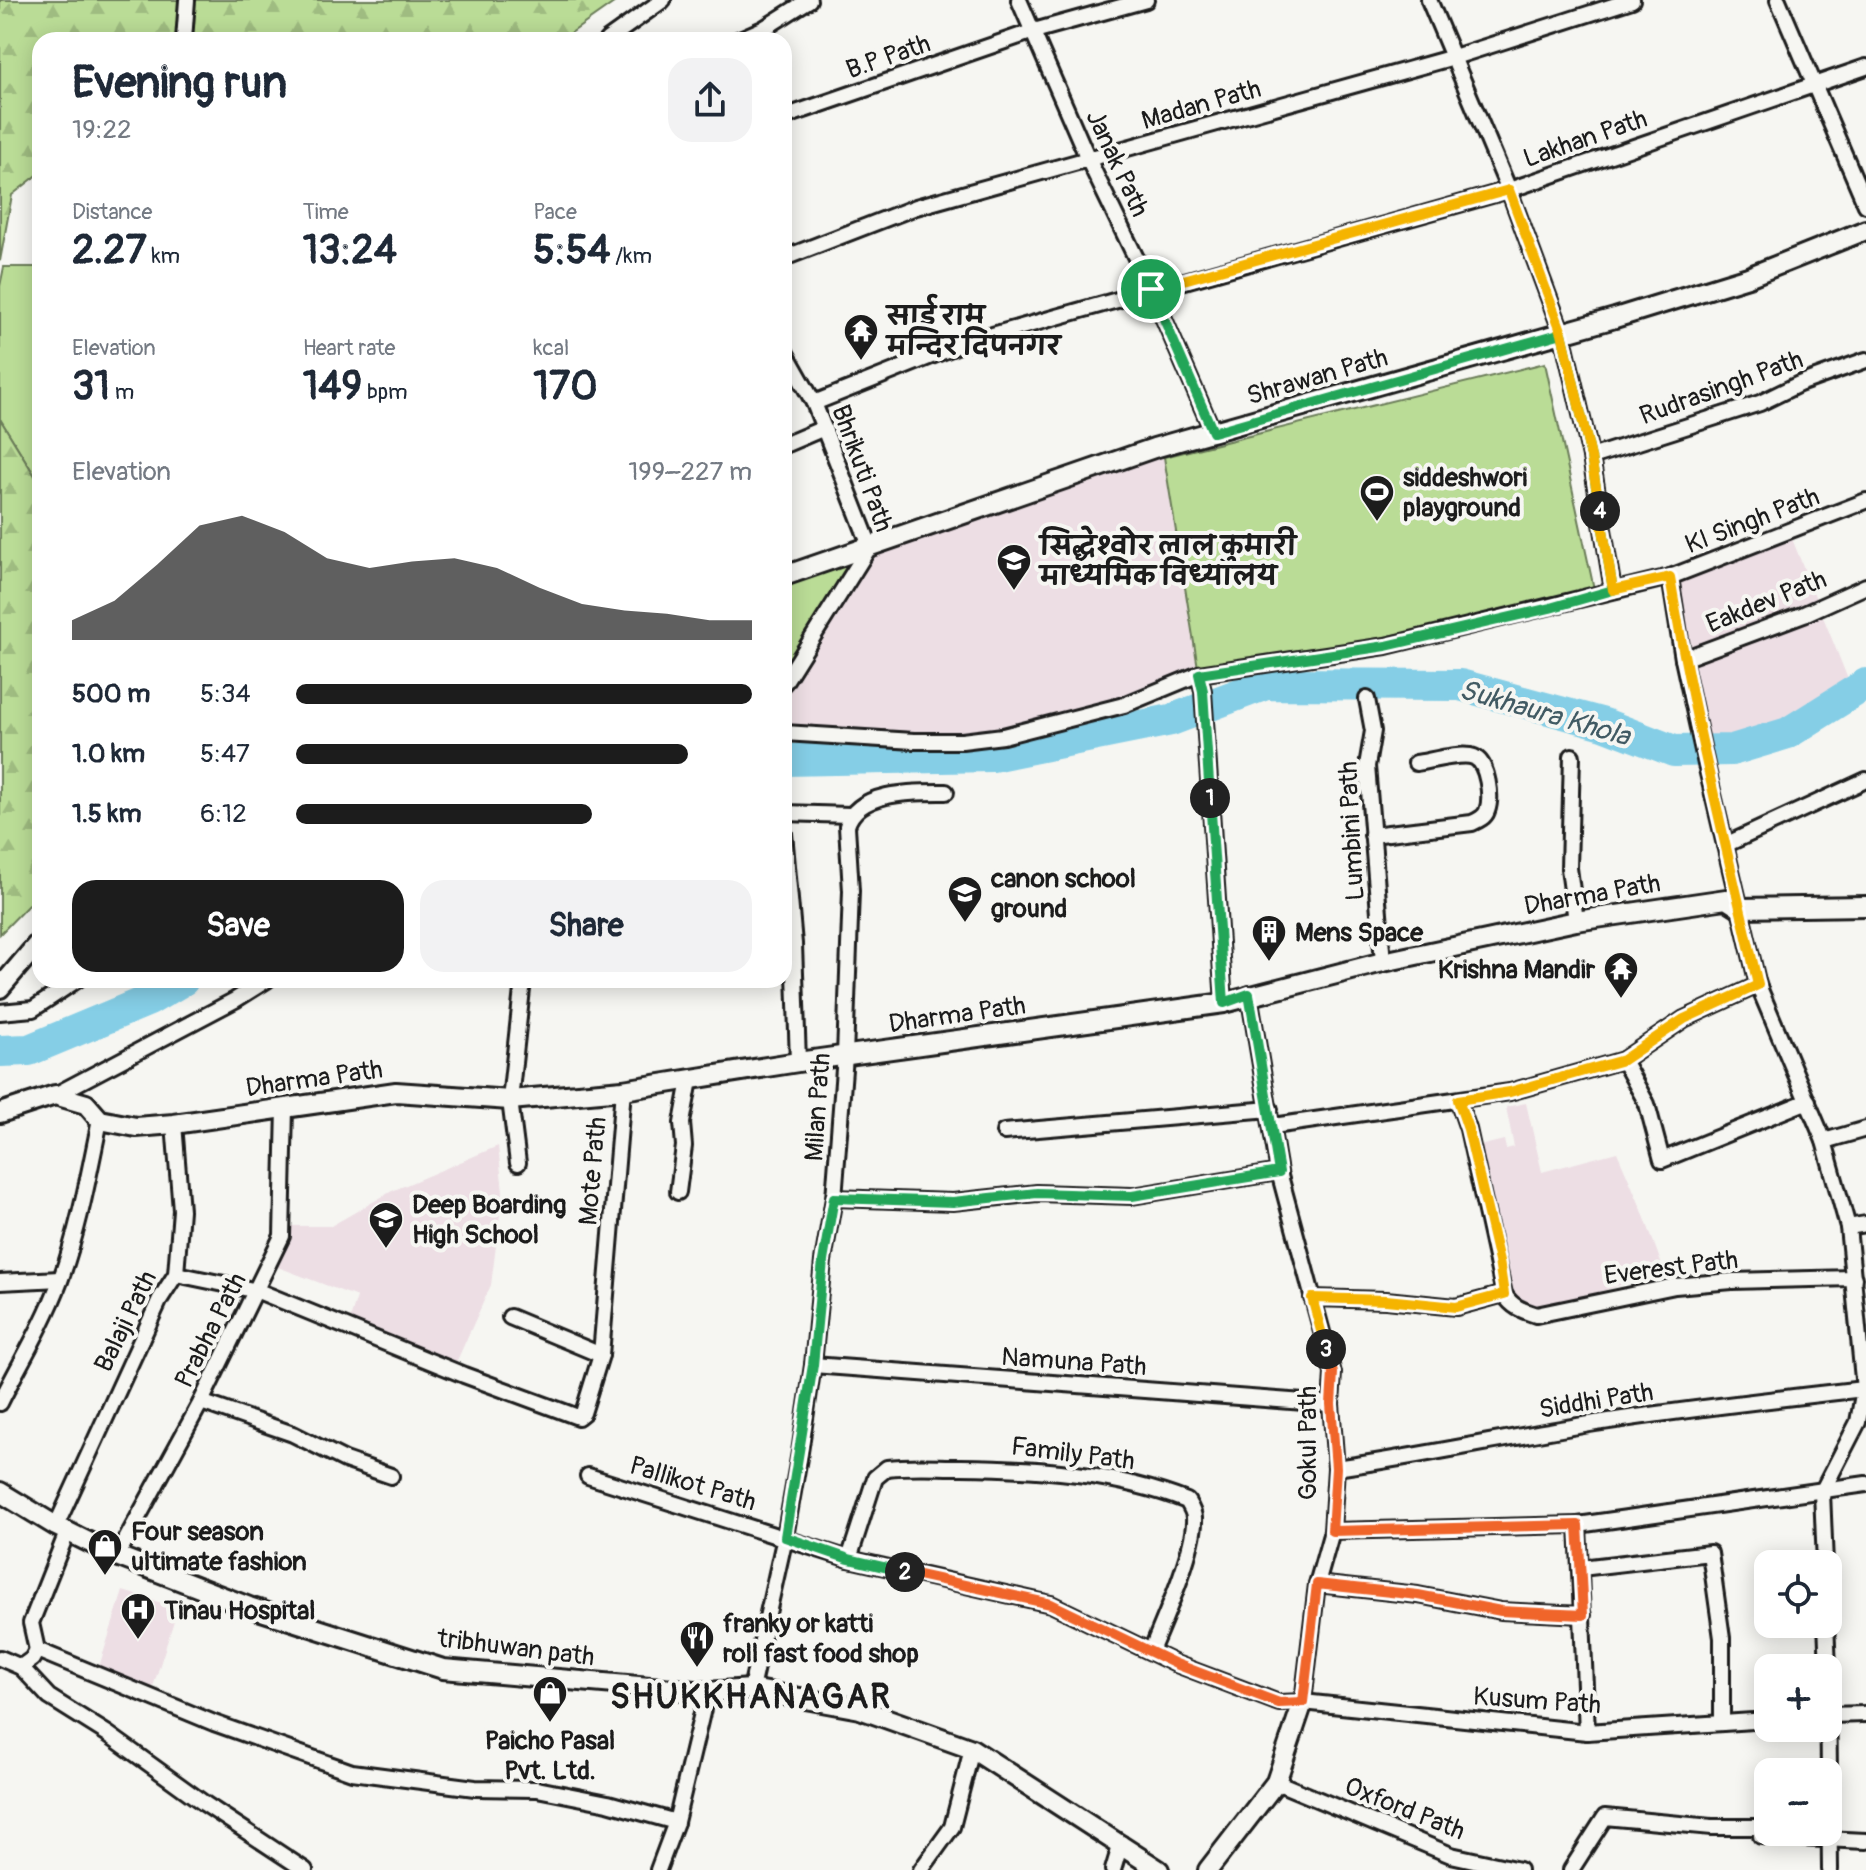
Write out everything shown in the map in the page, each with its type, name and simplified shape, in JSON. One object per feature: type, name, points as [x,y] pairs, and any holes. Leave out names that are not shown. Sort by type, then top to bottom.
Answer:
[{"type":"street","points":[[185,32],[187,0]]},
{"type":"street","points":[[621,32],[663,0]]},
{"type":"street","points":[[756,32],[809,0]]},
{"type":"street","name":"Janak Path","points":[[1019,0],[1213,432]]},
{"type":"street","name":"B.P Path","points":[[792,114],[1034,31],[1146,0]]},
{"type":"street","points":[[1429,0],[1509,190],[1562,333],[1591,457],[1613,590]]},
{"type":"street","name":"Madan Path","points":[[792,255],[916,207],[1454,57],[1632,0]]},
{"type":"street","points":[[1778,0],[1866,205]]},
{"type":"street","name":"Lakhan Path","points":[[814,403],[964,343],[1509,190],[1866,67]]},
{"type":"street","name":"Shrawan Path","points":[[792,573],[1154,448],[1748,277],[1866,230]]},
{"type":"street","name":"Rudrasingh Path","points":[[1591,457],[1760,403],[1799,384],[1866,360]]},
{"type":"street","name":"Bhrikuti Path","points":[[792,364],[814,403],[870,546],[792,670]]},
{"type":"street","points":[[792,442],[824,428]]},
{"type":"street","name":"KI Singh Path","points":[[1822,1492],[1858,1422],[1864,1389],[1863,1336],[1848,1227],[1824,1141],[1758,985],[1683,659],[1670,577],[1866,501]]},
{"type":"street","points":[[792,733],[914,741],[962,741],[1003,736],[1124,705],[1199,674],[1386,646],[1670,577]]},
{"type":"street","name":"Eakdev Path","points":[[1683,659],[1804,614],[1866,586]]},
{"type":"street","points":[[1199,674],[1203,691],[1224,1003]]},
{"type":"street","name":"Lumbini Path","points":[[1367,699],[1373,731],[1367,766],[1383,962]]},
{"type":"street","points":[[1372,835],[1472,823],[1485,815],[1489,808],[1487,772],[1476,758],[1467,755],[1416,763]]},
{"type":"street","points":[[1572,756],[1569,868],[1576,921]]},
{"type":"street","points":[[1725,845],[1866,780]]},
{"type":"street","points":[[792,813],[850,815],[896,793],[946,792]]},
{"type":"street","name":"Milan Path","points":[[751,1689],[785,1537],[813,1365],[823,1261],[834,1198],[845,1056],[851,891],[847,826],[850,815]]},
{"type":"street","name":"Dharma Path","points":[[55,1095],[86,1104],[100,1120],[136,1127],[396,1092],[510,1100],[623,1090],[798,1062],[1224,1003],[1249,994],[1383,962],[1576,921],[1726,899],[1740,908],[1866,906]]},
{"type":"street","points":[[0,988],[32,950]]},
{"type":"street","points":[[792,984],[798,1062]]},
{"type":"street","points":[[1273,1126],[1510,1092],[1623,1060],[1684,1019],[1758,985]]},
{"type":"street","points":[[0,1012],[33,1009],[65,988]]},
{"type":"street","points":[[0,1113],[55,1095],[254,988]]},
{"type":"street","points":[[518,1163],[510,1100],[522,988]]},
{"type":"street","name":"Gokul Path","points":[[1208,1870],[1276,1782],[1303,1702],[1317,1584],[1332,1531],[1336,1468],[1331,1404],[1333,1373],[1279,1172],[1249,994]]},
{"type":"street","points":[[1623,1060],[1647,1104],[1662,1160],[1808,1101]]},
{"type":"street","points":[[678,1192],[684,1146],[682,1123],[690,1080]]},
{"type":"street","name":"Mote Path","points":[[258,1291],[464,1375],[578,1417],[583,1413],[601,1355],[623,1090]]},
{"type":"street","points":[[1312,1298],[1386,1300],[1456,1307],[1504,1294],[1468,1129],[1458,1100]]},
{"type":"street","name":"Prabha Path","points":[[117,1556],[201,1402],[258,1291],[282,1236],[285,1108]]},
{"type":"street","points":[[1004,1132],[1270,1109]]},
{"type":"street","points":[[0,1403],[60,1279],[84,1203],[100,1120]]},
{"type":"street","name":"Balaji Path","points":[[37,1650],[31,1623],[62,1528],[160,1299],[176,1274],[181,1210],[174,1124]]},
{"type":"street","points":[[1824,1141],[1866,1129]]},
{"type":"street","points":[[834,1198],[953,1202],[1037,1193],[1132,1196],[1279,1172]]},
{"type":"street","points":[[1848,1227],[1866,1224]]},
{"type":"street","points":[[176,1274],[258,1291]]},
{"type":"street","name":"Everest Path","points":[[1504,1294],[1518,1309],[1536,1315],[1675,1286],[1732,1281],[1854,1278]]},
{"type":"street","points":[[0,1282],[60,1279]]},
{"type":"street","points":[[510,1317],[601,1355]]},
{"type":"street","name":"Namuna Path","points":[[813,1365],[1331,1404]]},
{"type":"street","name":"Siddhi Path","points":[[1336,1468],[1713,1406],[1864,1389]]},
{"type":"street","points":[[201,1402],[293,1434],[345,1460],[391,1476]]},
{"type":"street","name":"Family Path","points":[[849,1559],[875,1478],[887,1468],[1004,1467],[1118,1479],[1187,1501],[1195,1516],[1192,1538],[1175,1593],[1151,1651]]},
{"type":"street","name":"Pallikot Path","points":[[588,1476],[849,1559],[1051,1604],[1151,1651]]},
{"type":"street","points":[[1332,1531],[1578,1525],[1866,1484]]},
{"type":"street","name":"tribhuwan path","points":[[0,1492],[117,1556],[249,1607],[443,1669],[707,1692],[751,1689],[860,1709],[972,1749],[1159,1870]]},
{"type":"street","points":[[1822,1492],[1824,1550]]},
{"type":"street","points":[[1578,1525],[1587,1732]]},
{"type":"street","points":[[1581,1568],[1710,1553],[1722,1638],[1722,1723]]},
{"type":"street","points":[[1317,1584],[1418,1595],[1501,1611],[1583,1615]]},
{"type":"street","points":[[21,1667],[32,1659],[37,1650],[214,1723],[352,1772],[475,1788],[537,1789],[596,1800],[676,1822]]},
{"type":"street","name":"Kusum Path","points":[[1151,1651],[1176,1664],[1279,1703],[1303,1702],[1587,1732],[1754,1721]]},
{"type":"street","points":[[0,1658],[21,1667],[49,1697],[305,1870]]},
{"type":"street","points":[[658,1870],[676,1822],[707,1692]]},
{"type":"street","points":[[1842,1715],[1866,1714]]},
{"type":"street","points":[[921,1870],[952,1827],[972,1749]]},
{"type":"street","name":"Oxford Path","points":[[1276,1782],[1451,1855],[1519,1870]]},
{"type":"street","points":[[1571,1870],[1605,1817],[1712,1827],[1754,1827]]},
{"type":"street","points":[[1842,1841],[1866,1841]]},
{"type":"street","points":[[1113,1870],[1121,1843]]},
{"type":"street","points":[[1829,1846],[1830,1870]]},
{"type":"shaded area","name":"सिद्धेश्वोर लाल कुमारी माध्यमिक विध्यालय","points":[[1164,457],[1199,674],[1003,736],[792,733],[792,676],[870,546]]},
{"type":"shaded area","points":[[1789,531],[1853,692],[1788,733],[1728,752],[1703,752],[1670,577]]},
{"type":"shaded area","points":[[1526,1103],[1542,1172],[1617,1152],[1664,1271],[1586,1296],[1532,1306],[1515,1298],[1475,1147],[1504,1140],[1506,1149],[1514,1147],[1506,1107]]},
{"type":"shaded area","name":"Deep Boarding High School","points":[[498,1146],[503,1191],[491,1285],[455,1365],[350,1319],[357,1297],[270,1264],[282,1226],[331,1226],[392,1191]]},
{"type":"shaded area","name":"Tinau Hospital","points":[[123,1591],[178,1608],[152,1690],[97,1673]]},
{"type":"green space","points":[[0,0],[618,0],[572,32],[32,32],[32,179],[12,195],[0,261]]},
{"type":"green space","points":[[4,267],[32,267],[32,471],[0,419],[0,286]]},
{"type":"green space","name":"siddeshwori playground","points":[[1545,363],[1594,589],[1519,610],[1199,674],[1164,457]]},
{"type":"green space","points":[[0,419],[32,471],[32,901],[0,934]]},
{"type":"green space","points":[[870,546],[792,676],[792,573]]},
{"type":"waterway","name":"Sukhaura Khola","points":[[792,760],[992,756],[1171,720],[1266,684],[1460,685],[1604,724],[1674,751],[1732,750],[1788,733],[1866,684]]},
{"type":"waterway","name":"Sukhaura Khola","points":[[0,1051],[29,1050],[149,1000],[169,988]]},
{"type":"place","name":"साई राम मन्दिर दिपनगर","points":[[861,362]]},
{"type":"place","name":"siddeshwori playground","points":[[1377,523]]},
{"type":"place","name":"सिद्धेश्वोर लाल कुमारी माध्यमिक विध्यालय","points":[[1014,592]]},
{"type":"place","name":"canon school ground","points":[[965,924]]},
{"type":"place","name":"Mens Space","points":[[1269,963]]},
{"type":"place","name":"Krishna Mandir","points":[[1621,1000]]},
{"type":"place","name":"Deep Boarding High School","points":[[386,1250]]},
{"type":"place","name":"Four season ultimate fashion","points":[[105,1577]]},
{"type":"place","name":"Tinau Hospital","points":[[138,1641]]},
{"type":"place","name":"franky or katti roll fast food shop","points":[[697,1669]]},
{"type":"place","name":"Paicho Pasal Pvt. Ltd.","points":[[550,1724]]},
{"type":"district","name":"SHUKKHANAGAR","points":[[751,1696]]},
{"type":"route","points":[[1151,289],[1213,432],[1562,333],[1591,457],[1613,590],[1386,646],[1199,674],[1203,691],[1224,1003],[1249,994],[1279,1172],[1132,1196],[1037,1193],[953,1202],[834,1198],[823,1261],[813,1365],[785,1537],[849,1559],[1051,1604],[1176,1664],[1279,1703],[1303,1702],[1317,1584],[1418,1595],[1501,1611],[1583,1615],[1578,1525],[1332,1531],[1336,1468],[1331,1404],[1333,1373],[1312,1298],[1386,1300],[1456,1307],[1504,1294],[1468,1129],[1458,1100],[1510,1092],[1623,1060],[1684,1019],[1758,985],[1683,659],[1670,577],[1613,590],[1602,523],[1591,457],[1577,395],[1562,333],[1509,190],[1151,289]]}]
